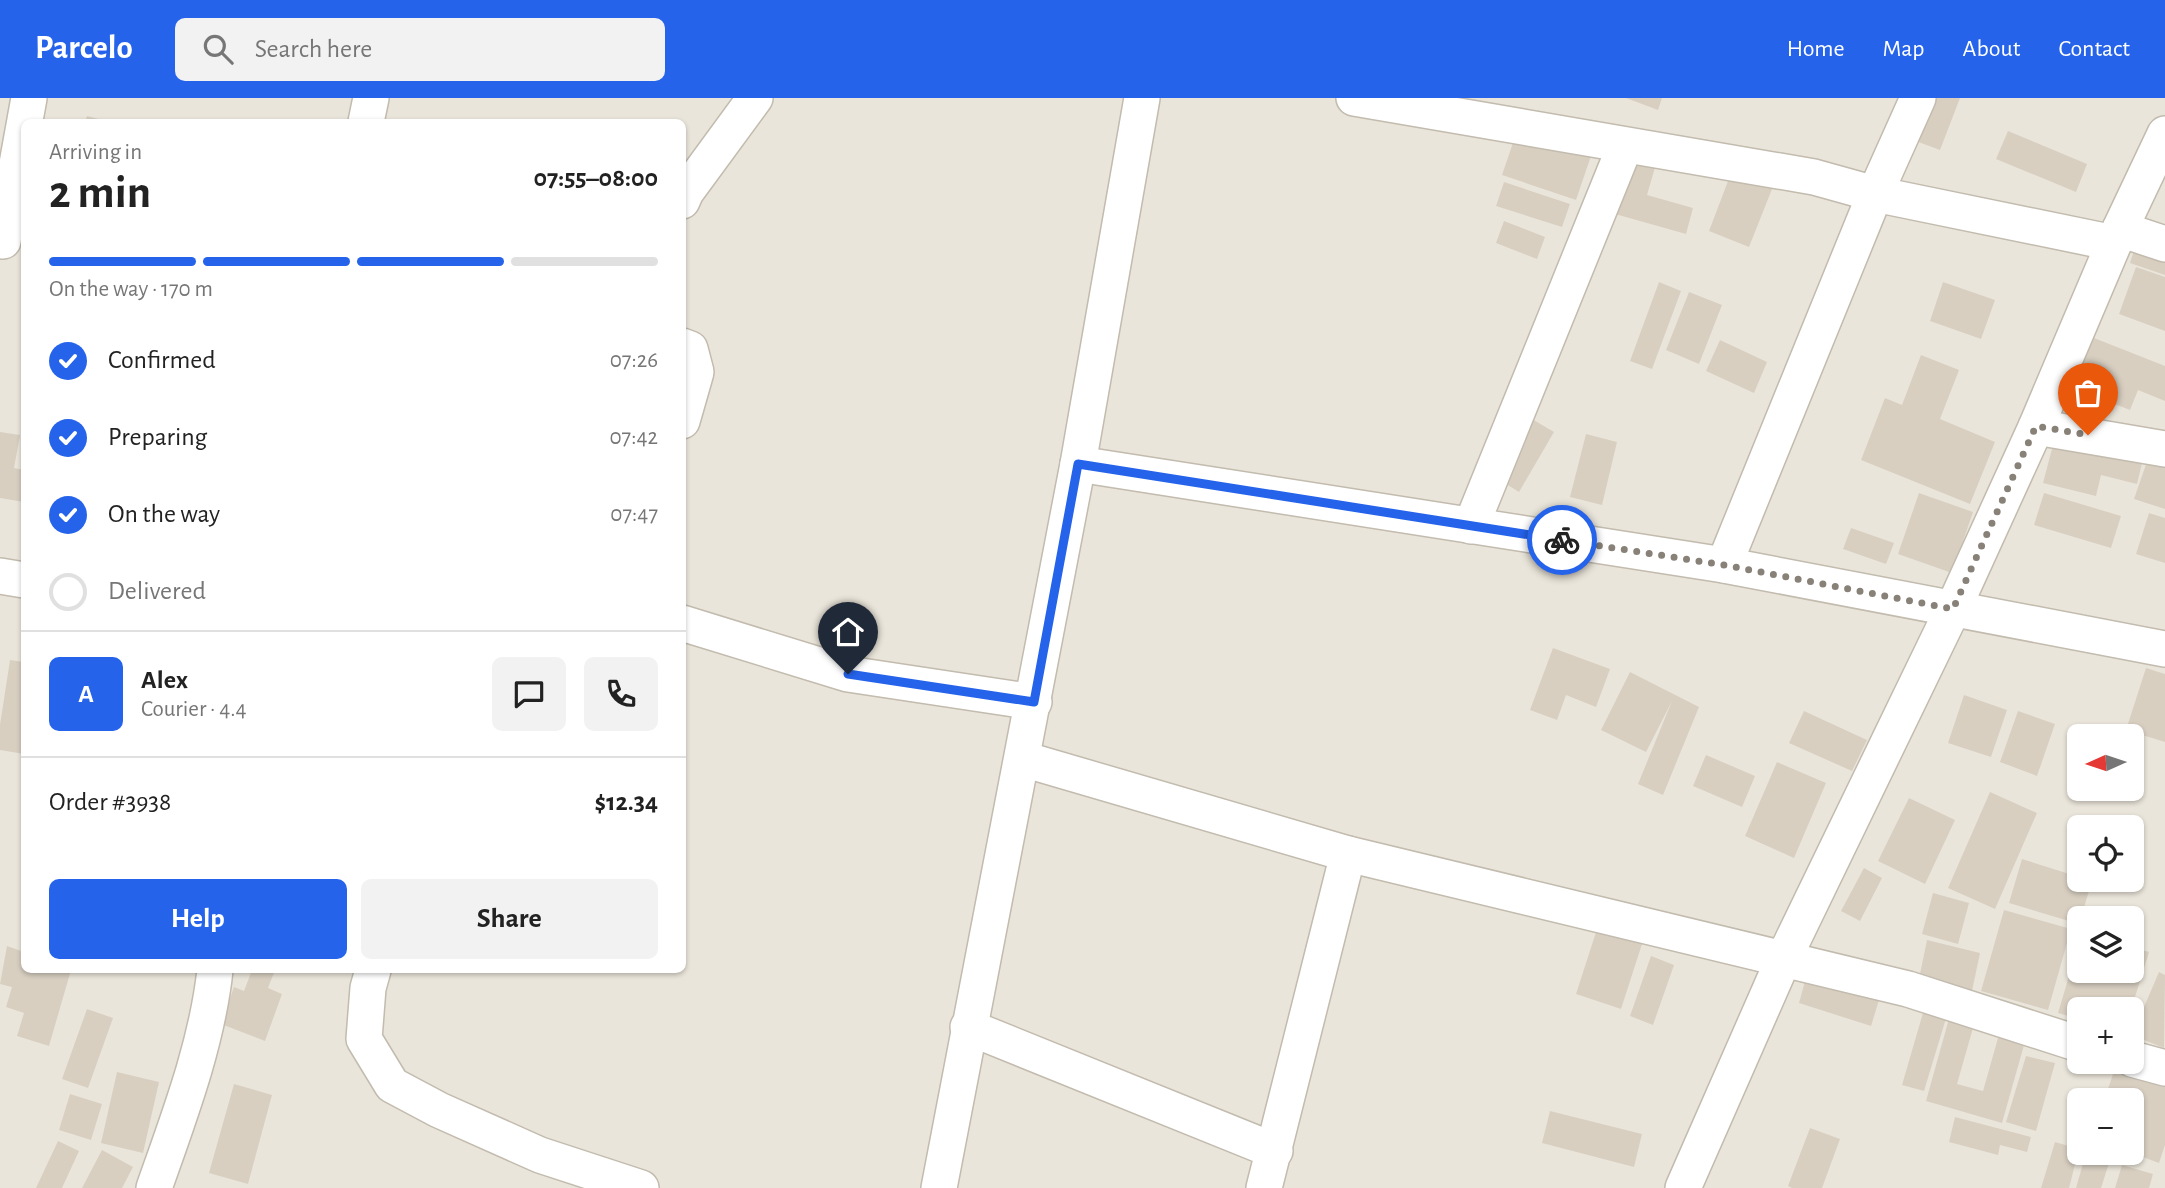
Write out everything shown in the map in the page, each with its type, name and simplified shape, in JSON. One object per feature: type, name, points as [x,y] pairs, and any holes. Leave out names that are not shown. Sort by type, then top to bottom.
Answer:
[{"type":"street","points":[[26,119],[29,98]]},
{"type":"street","points":[[367,119],[371,98]]},
{"type":"street","points":[[686,192],[755,98]]},
{"type":"street","points":[[939,1188],[968,1027],[1034,702],[1142,98]]},
{"type":"street","points":[[1354,98],[1814,177],[1875,194],[2165,244]]},
{"type":"street","points":[[1724,565],[1875,194],[1918,98]]},
{"type":"street","points":[[1690,1186],[1784,958],[1953,609],[2036,426],[2117,236],[2165,134]]},
{"type":"street","points":[[1471,526],[1625,146]]},
{"type":"street","points":[[9,242],[21,156]]},
{"type":"street","points":[[686,348],[690,349],[696,372],[686,407]]},
{"type":"street","points":[[2036,426],[2165,449]]},
{"type":"street","points":[[1078,464],[1724,565],[2165,649]]},
{"type":"street","points":[[0,576],[21,580]]},
{"type":"street","points":[[686,624],[848,674],[1034,702]]},
{"type":"street","points":[[1023,759],[1348,854],[1908,989],[2067,1040]]},
{"type":"street","points":[[1264,1188],[1348,854]]},
{"type":"street","points":[[155,1188],[180,1115],[211,1007],[215,973]]},
{"type":"street","points":[[372,973],[368,988],[364,1039],[392,1085],[439,1110],[540,1155],[641,1188]]},
{"type":"street","points":[[968,1027],[1275,1151]]},
{"type":"street","points":[[2144,1062],[2165,1068]]},
{"type":"shaded area","points":[[0,98],[2165,98],[2165,1188],[0,1188]]},
{"type":"building","points":[[1626,98],[1662,98],[1658,110]]},
{"type":"building","points":[[1929,98],[1960,98],[1940,150],[1913,140]]},
{"type":"building","points":[[1518,128],[1592,153],[1576,200],[1502,175]]},
{"type":"building","points":[[2008,131],[2087,164],[2076,192],[1996,159]]},
{"type":"building","points":[[1633,149],[1658,157],[1647,195],[1693,208],[1686,234],[1615,214]]},
{"type":"building","points":[[1733,168],[1774,184],[1749,247],[1709,231]]},
{"type":"building","points":[[1504,182],[1570,204],[1562,227],[1496,206]]},
{"type":"building","points":[[1504,221],[1545,237],[1537,259],[1496,243]]},
{"type":"building","points":[[2138,238],[2165,247],[2165,275],[2130,263]]},
{"type":"building","points":[[2136,267],[2165,277],[2165,331],[2119,314]]},
{"type":"building","points":[[1659,282],[1681,291],[1652,369],[1630,361]]},
{"type":"building","points":[[1943,282],[1995,300],[1981,339],[1930,321]]},
{"type":"building","points":[[1689,292],[1722,305],[1699,364],[1666,350]]},
{"type":"building","points":[[2089,336],[2165,366],[2165,401],[2138,390],[2130,410],[2069,386]]},
{"type":"building","points":[[1720,340],[1767,362],[1754,393],[1706,371]]},
{"type":"building","points":[[1921,355],[1959,370],[1940,419],[1995,442],[1970,504],[1861,460],[1885,398],[1902,405]]},
{"type":"building","points":[[1532,419],[1554,432],[1519,492],[1498,479]]},
{"type":"building","points":[[0,432],[20,435],[14,468],[21,469],[21,502],[0,498]]},
{"type":"building","points":[[1586,434],[1617,442],[1602,505],[1570,497]]},
{"type":"building","points":[[2054,441],[2143,459],[2137,484],[2101,475],[2096,496],[2043,483]]},
{"type":"building","points":[[2152,447],[2165,452],[2165,509],[2134,499]]},
{"type":"building","points":[[1919,493],[1973,512],[1952,573],[1898,554]]},
{"type":"building","points":[[2044,493],[2121,516],[2111,548],[2034,525]]},
{"type":"building","points":[[2149,513],[2165,518],[2165,563],[2136,554]]},
{"type":"building","points":[[1851,528],[1894,543],[1886,564],[1843,549]]},
{"type":"building","points":[[1553,648],[1610,669],[1596,707],[1566,695],[1557,720],[1530,710]]},
{"type":"building","points":[[10,660],[21,662],[21,754],[0,750],[0,725]]},
{"type":"building","points":[[2146,668],[2165,674],[2165,742],[2144,736],[2144,724],[2128,724]]},
{"type":"building","points":[[1630,672],[1699,707],[1663,795],[1638,784],[1672,701],[1646,752],[1601,730]]},
{"type":"building","points":[[1964,695],[2007,710],[1991,757],[1948,743]]},
{"type":"building","points":[[1804,711],[1867,740],[1852,771],[1789,743]]},
{"type":"building","points":[[2018,711],[2055,724],[2037,776],[2000,762]]},
{"type":"building","points":[[1706,755],[1755,776],[1742,807],[1693,786]]},
{"type":"building","points":[[1777,762],[1826,783],[1794,858],[1745,836]]},
{"type":"building","points":[[1990,792],[2037,813],[1995,909],[1948,888]]},
{"type":"building","points":[[1909,798],[1955,820],[1925,884],[1878,861]]},
{"type":"building","points":[[2022,859],[2067,873],[2067,892],[2089,892],[2084,906],[2067,906],[2067,920],[2009,903]]},
{"type":"building","points":[[1864,868],[1882,878],[1860,921],[1841,911]]},
{"type":"building","points":[[1933,893],[1969,903],[1958,944],[1922,934]]},
{"type":"building","points":[[2004,910],[2067,928],[2067,943],[2048,1010],[1981,991]]},
{"type":"building","points":[[1597,929],[1642,944],[1621,1009],[1576,994]]},
{"type":"building","points":[[1927,940],[1980,953],[1972,991],[1919,979]]},
{"type":"building","points":[[7,946],[21,951],[21,973],[70,973],[49,1046],[17,1036],[24,1013],[6,1007],[12,987],[0,984]]},
{"type":"building","points":[[2144,951],[2149,952],[2144,968]]},
{"type":"building","points":[[1651,956],[1674,965],[1653,1025],[1630,1016]]},
{"type":"building","points":[[2159,972],[2165,975],[2164,1048],[2144,1040],[2144,1007]]},
{"type":"building","points":[[251,973],[274,973],[268,988],[282,994],[265,1041],[221,1024],[234,987],[244,991]]},
{"type":"building","points":[[1807,974],[1880,997],[1871,1026],[1799,1003]]},
{"type":"building","points":[[2067,983],[2139,983],[2135,997],[2067,997],[2067,1016],[2058,1013]]},
{"type":"building","points":[[1925,1006],[1947,1015],[1924,1091],[1902,1085]]},
{"type":"building","points":[[87,1009],[113,1018],[88,1088],[62,1079]]},
{"type":"building","points":[[1950,1015],[1975,1021],[1957,1084],[1983,1091],[2000,1031],[2026,1038],[2002,1123],[1926,1101]]},
{"type":"building","points":[[2026,1056],[2055,1063],[2036,1131],[2006,1122]]},
{"type":"building","points":[[2144,1069],[2165,1075],[2165,1145],[2159,1163],[2144,1157],[2144,1088],[2108,1088],[2113,1074],[2144,1074]]},
{"type":"building","points":[[117,1072],[159,1082],[143,1153],[101,1143]]},
{"type":"building","points":[[234,1084],[272,1095],[248,1184],[209,1173]]},
{"type":"building","points":[[70,1094],[102,1104],[91,1140],[59,1130]]},
{"type":"building","points":[[1550,1111],[1642,1134],[1634,1167],[1542,1143]]},
{"type":"building","points":[[1955,1117],[2031,1137],[2027,1152],[2000,1145],[1998,1155],[1949,1142]]},
{"type":"building","points":[[1810,1128],[1840,1139],[1822,1188],[1792,1188],[1788,1186]]},
{"type":"building","points":[[58,1141],[79,1151],[62,1188],[36,1188]]},
{"type":"building","points":[[2055,1142],[2067,1146],[2067,1165],[2075,1165],[2069,1188],[2041,1188]]},
{"type":"building","points":[[102,1150],[133,1167],[122,1188],[82,1188]]},
{"type":"building","points":[[2083,1165],[2108,1165],[2101,1188],[2076,1188]]},
{"type":"building","points":[[2122,1165],[2153,1174],[2149,1188],[2115,1188]]},
{"type":"way so far","points":[[1562,540],[1724,565],[1953,609],[2036,426],[2088,435]]},
{"type":"route","points":[[848,674],[1034,702],[1078,464],[1562,540]]}]
